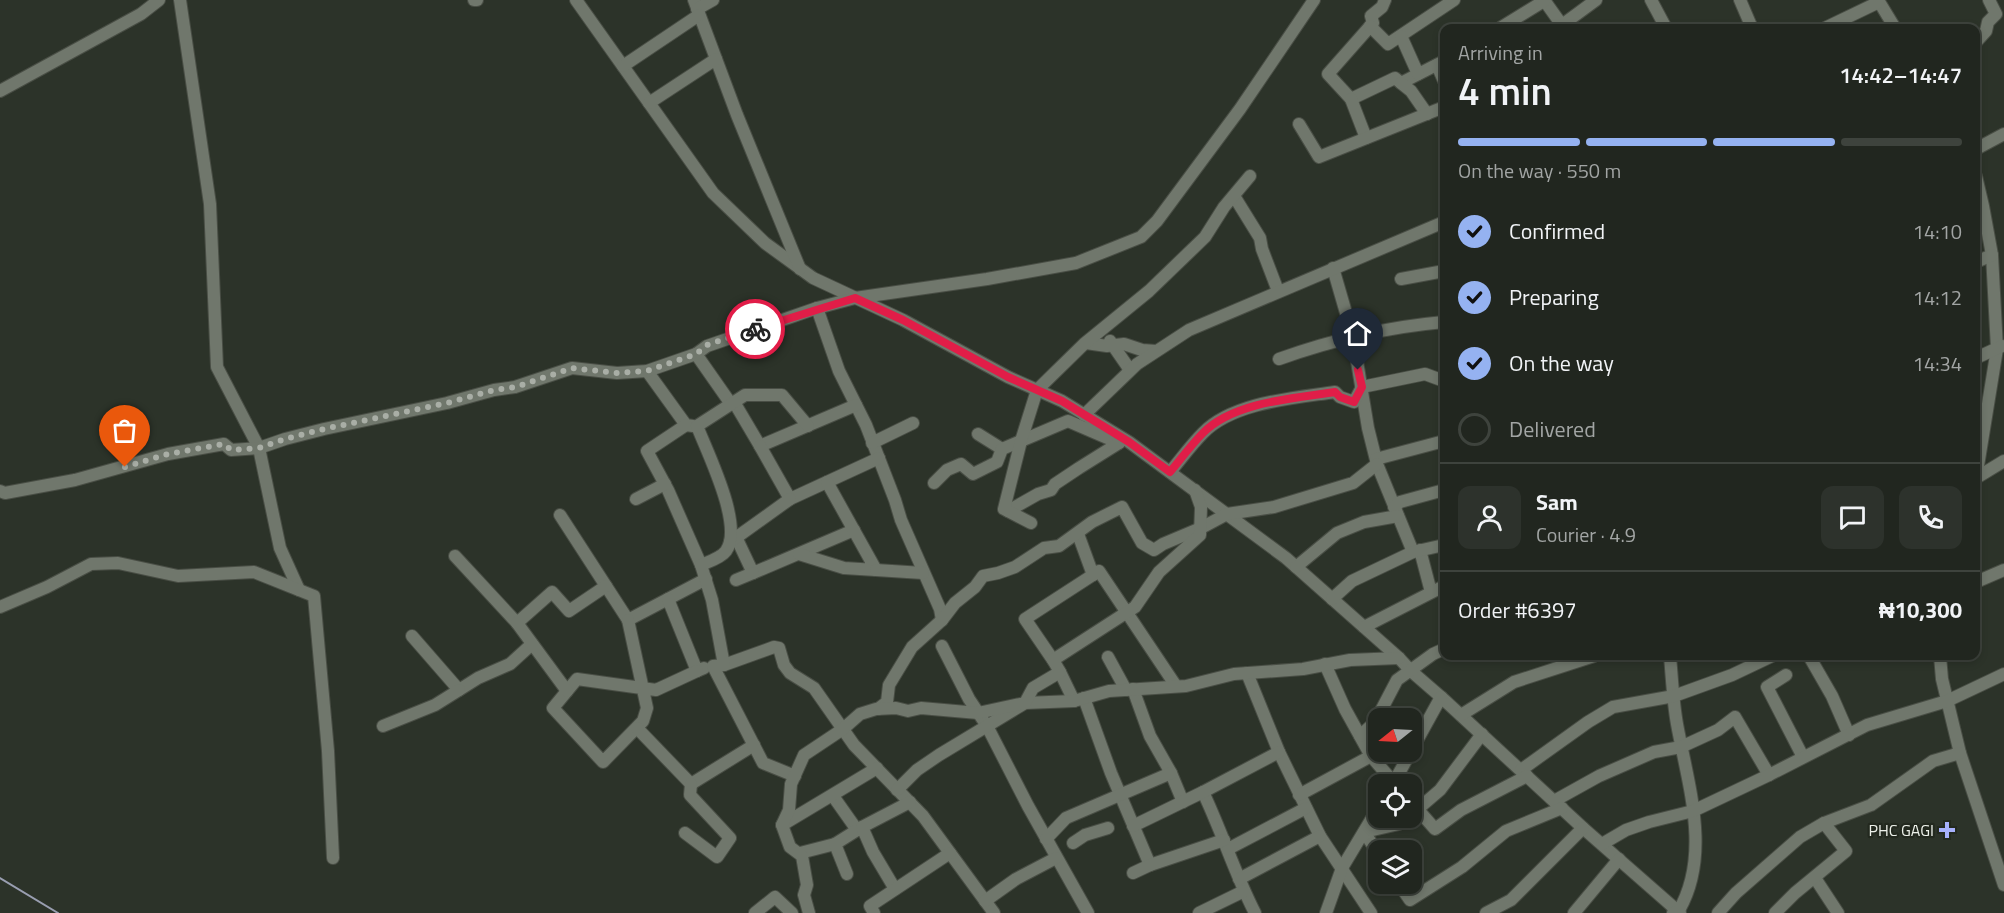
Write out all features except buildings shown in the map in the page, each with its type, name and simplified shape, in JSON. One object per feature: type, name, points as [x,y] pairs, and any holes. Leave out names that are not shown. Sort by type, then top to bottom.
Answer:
[{"type":"street","points":[[0,91],[141,14],[159,0]]},
{"type":"street","points":[[180,0],[210,204],[218,367],[259,448],[280,548],[299,590]]},
{"type":"street","points":[[564,0],[577,2],[713,193],[765,243],[813,278],[903,320],[972,359],[1062,401],[1129,442],[1195,490],[1296,567],[1399,657],[1411,671],[1677,913],[1688,895],[1694,866],[1696,838],[1681,747],[1670,660]]},
{"type":"street","points":[[623,66],[697,8],[713,0]]},
{"type":"street","points":[[0,491],[5,493],[75,480],[168,454],[224,444],[231,450],[259,448],[324,429],[516,387],[572,368],[617,373],[647,371],[696,354],[707,345],[817,308],[855,298],[987,279],[1076,263],[1142,237],[1157,221],[1240,109],[1314,0]]},
{"type":"street","points":[[1366,138],[1351,99],[1328,74],[1373,23],[1371,16],[1382,7],[1385,0]]},
{"type":"street","points":[[1370,26],[1388,44],[1454,0]]},
{"type":"street","points":[[1506,24],[1544,0],[1561,24]]},
{"type":"street","points":[[1567,24],[1596,0]]},
{"type":"street","points":[[1651,0],[1660,24]]},
{"type":"street","points":[[1980,38],[1995,14],[1989,0]]},
{"type":"street","points":[[1743,1],[1751,24]]},
{"type":"street","points":[[1833,24],[1879,1],[1893,24]]},
{"type":"street","points":[[697,8],[800,268]]},
{"type":"street","points":[[1401,36],[1419,74]]},
{"type":"street","points":[[650,103],[716,59]]},
{"type":"street","points":[[1401,83],[1440,64]]},
{"type":"street","points":[[1351,99],[1395,78],[1411,91],[1427,114]]},
{"type":"street","points":[[1299,124],[1319,157],[1427,114],[1440,112]]},
{"type":"street","points":[[1980,146],[2004,134]]},
{"type":"street","points":[[1031,523],[1004,509],[1037,390],[1086,343],[1149,291],[1205,237],[1250,176]]},
{"type":"street","points":[[1980,193],[1992,255],[2001,347],[1980,457]]},
{"type":"street","points":[[1234,196],[1260,238],[1278,291]]},
{"type":"street","points":[[1084,415],[1130,370],[1189,330],[1440,224]]},
{"type":"street","points":[[1980,260],[1992,255]]},
{"type":"street","points":[[1333,268],[1353,337],[1368,428],[1376,461],[1396,511],[1416,551],[1431,592]]},
{"type":"street","points":[[1401,279],[1440,272]]},
{"type":"street","points":[[817,308],[839,371],[879,458],[901,520],[940,609],[942,620]]},
{"type":"street","points":[[1279,359],[1314,346],[1353,337],[1419,324],[1440,322]]},
{"type":"street","points":[[1101,330],[1130,370]]},
{"type":"street","points":[[1086,343],[1124,344],[1142,350],[1156,351]]},
{"type":"street","points":[[1980,356],[2001,347]]},
{"type":"street","points":[[696,354],[760,446],[790,499]]},
{"type":"street","points":[[647,371],[691,426],[728,506],[732,538],[753,573]]},
{"type":"street","points":[[1362,387],[1425,374],[1440,380]]},
{"type":"street","points":[[1165,469],[1204,431],[1234,412],[1274,402],[1335,392],[1340,397],[1354,402],[1362,387]]},
{"type":"street","points":[[795,776],[763,763],[754,745],[718,666],[706,579],[701,565],[665,484],[646,451],[745,395],[782,395],[808,426]]},
{"type":"street","points":[[760,446],[856,405]]},
{"type":"street","points":[[934,483],[947,470],[961,465],[973,474],[997,462],[1002,449],[1068,422],[1119,443],[1165,469]]},
{"type":"street","points":[[872,443],[913,423]]},
{"type":"street","points":[[978,434],[1002,449]]},
{"type":"street","points":[[878,709],[887,702],[889,685],[912,647],[942,620],[955,603],[975,587],[983,576],[1015,567],[1044,548],[1059,546],[1092,522],[1122,507],[1142,543],[1154,550],[1227,514],[1274,507],[1353,483],[1376,461],[1440,442]]},
{"type":"street","points":[[1008,511],[1050,490],[1055,484],[1119,443]]},
{"type":"street","points":[[701,565],[725,553],[733,539],[790,499],[879,458]]},
{"type":"street","points":[[1980,476],[2004,461]]},
{"type":"street","points":[[827,482],[876,570]]},
{"type":"street","points":[[636,499],[665,484]]},
{"type":"street","points":[[1053,660],[1136,607],[1159,572],[1200,536],[1201,507],[1195,490]]},
{"type":"street","points":[[1296,567],[1337,533],[1396,511],[1400,502],[1440,491]]},
{"type":"street","points":[[561,515],[628,620],[643,688],[647,708],[643,722],[603,762],[553,708],[577,679],[643,688],[656,690],[697,671],[774,647],[779,648],[784,665],[790,673],[814,688],[823,698],[831,716],[854,746],[924,816],[994,913]]},
{"type":"street","points":[[736,580],[854,531]]},
{"type":"street","points":[[1078,534],[1093,575]]},
{"type":"street","points":[[1332,599],[1352,581],[1416,551],[1440,546]]},
{"type":"street","points":[[799,554],[844,568],[923,573]]},
{"type":"street","points":[[455,556],[517,622],[567,692]]},
{"type":"street","points":[[0,607],[47,587],[91,564],[118,563],[178,576],[254,572],[314,596],[328,752],[333,858]]},
{"type":"street","points":[[1980,580],[2004,570]]},
{"type":"street","points":[[1150,865],[1079,699],[1025,619],[1099,571],[1176,686]]},
{"type":"street","points":[[628,620],[706,579]]},
{"type":"street","points":[[517,622],[552,592],[569,611],[606,586]]},
{"type":"street","points":[[1364,627],[1440,588]]},
{"type":"street","points":[[668,599],[697,671]]},
{"type":"street","points":[[412,636],[459,690]]},
{"type":"street","points":[[383,726],[435,705],[478,678],[510,664],[532,644]]},
{"type":"street","points":[[942,646],[1088,913]]},
{"type":"street","points":[[1360,736],[1375,722],[1397,680],[1440,651]]},
{"type":"street","points":[[1108,657],[1129,689],[1183,802]]},
{"type":"street","points":[[809,913],[804,895],[807,885],[802,856],[790,846],[782,825],[789,810],[790,784],[804,755],[843,729],[860,714],[878,709],[896,708],[908,711],[927,708],[978,713],[1025,702],[1079,699],[1109,691],[1185,686],[1234,674],[1303,669],[1350,660],[1399,657]]},
{"type":"street","points":[[1461,715],[1514,682],[1582,660]]},
{"type":"street","points":[[1422,817],[1435,829],[1461,810],[1524,773],[1588,722],[1614,707],[1674,696],[1732,675],[1764,660]]},
{"type":"street","points":[[1811,660],[1832,696],[1849,735]]},
{"type":"street","points":[[1940,660],[1942,679],[1960,753],[2004,885]]},
{"type":"street","points":[[1325,664],[1345,709],[1368,751]]},
{"type":"street","points":[[897,790],[917,770],[1025,702],[1033,688],[1060,672]]},
{"type":"street","points":[[1247,673],[1279,752],[1320,836],[1371,913]]},
{"type":"street","points":[[1602,844],[1626,830],[1693,811],[1867,725],[1947,701],[2004,674]]},
{"type":"street","points":[[1786,675],[1767,687],[1803,758]]},
{"type":"street","points":[[1399,774],[1441,697]]},
{"type":"street","points":[[1422,892],[1462,867],[1506,831],[1558,805],[1610,771],[1654,752],[1681,747],[1718,730],[1735,717],[1769,775]]},
{"type":"street","points":[[637,728],[691,784],[690,795],[730,838],[717,857],[685,833]]},
{"type":"street","points":[[1422,802],[1440,790],[1482,734]]},
{"type":"street","points":[[691,784],[754,745]]},
{"type":"street","points":[[1134,826],[1279,752]]},
{"type":"street","points":[[1718,913],[1736,893],[1800,837],[1824,823],[1871,805],[1933,761],[1960,753]]},
{"type":"street","points":[[1299,795],[1368,758]]},
{"type":"street","points":[[1376,762],[1386,774]]},
{"type":"street","points":[[782,825],[877,768]]},
{"type":"street","points":[[1046,839],[1066,818],[1171,773]]},
{"type":"street","points":[[1203,792],[1241,885],[1255,913]]},
{"type":"street","points":[[833,796],[860,829],[895,888]]},
{"type":"street","points":[[800,853],[835,844],[910,802]]},
{"type":"street","points":[[1133,873],[1150,865],[1226,844],[1306,808]]},
{"type":"street","points":[[1775,913],[1846,850],[1824,823]]},
{"type":"street","points":[[1326,913],[1342,868],[1368,825]]},
{"type":"street","points":[[1073,843],[1085,835],[1108,828]]},
{"type":"street","points":[[1364,832],[1382,828]]},
{"type":"street","points":[[1486,913],[1511,900],[1582,828]]},
{"type":"street","points":[[1364,832],[1369,840]]},
{"type":"street","points":[[1199,913],[1320,836]]},
{"type":"street","points":[[835,844],[847,874]]},
{"type":"street","points":[[874,913],[870,906],[950,853]]},
{"type":"street","points":[[985,900],[1016,879],[1056,858]]},
{"type":"street","points":[[1574,913],[1619,859]]},
{"type":"street","points":[[1815,878],[1838,913]]},
{"type":"street","points":[[1406,894],[1410,900],[1419,894]]},
{"type":"street","points":[[755,913],[775,897],[792,913]]},
{"type":"waterway","points":[[0,878],[58,913]]},
{"type":"way so far","points":[[125,467],[168,454],[224,444],[231,450],[259,448],[324,429],[516,387],[572,368],[617,373],[647,371],[696,354],[707,345],[755,329]]},
{"type":"place","name":"PHC GAGI","points":[[1947,830]]},
{"type":"route","points":[[755,329],[855,298],[903,320],[1008,377],[1062,401],[1129,442],[1170,472],[1204,431],[1234,412],[1274,402],[1335,392],[1340,397],[1354,402],[1362,387],[1358,370]]}]
